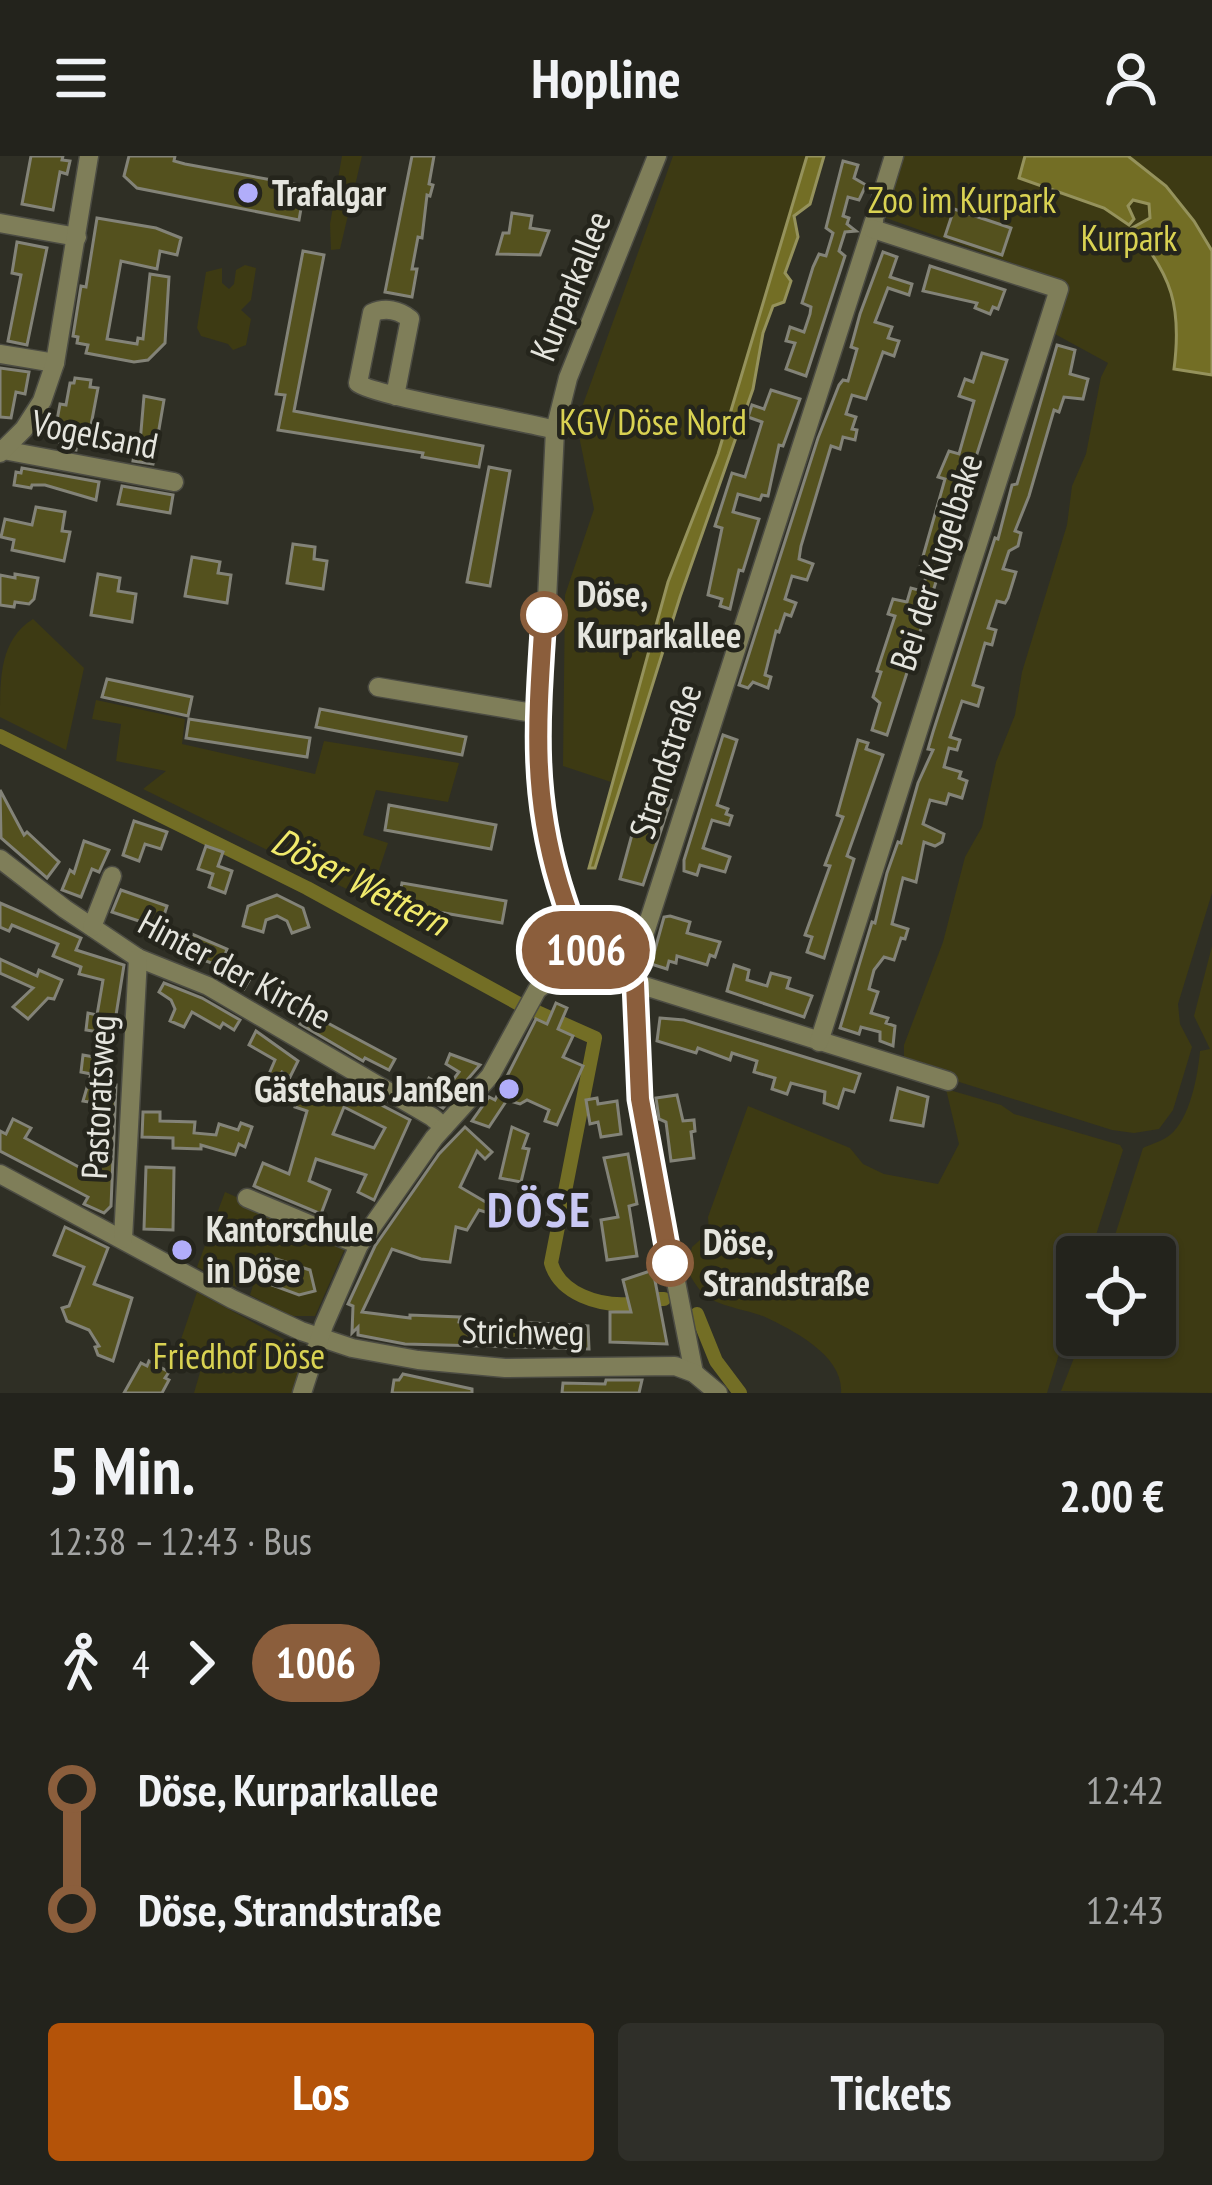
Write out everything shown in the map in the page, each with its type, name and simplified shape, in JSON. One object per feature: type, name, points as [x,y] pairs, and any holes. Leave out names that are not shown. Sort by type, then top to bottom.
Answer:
[{"type":"street","name":"Vogelsand","points":[[2,452],[42,401],[55,363],[89,156]]},
{"type":"street","name":"Kurparkallee","points":[[587,951],[566,906],[541,816],[538,714],[555,430],[568,378],[657,156]]},
{"type":"street","name":"Strandstraße","points":[[694,1373],[640,1099],[628,979],[894,156]]},
{"type":"street","name":"Bei der Kugelbake","points":[[819,1042],[1059,289],[874,221]]},
{"type":"street","points":[[0,223],[76,237]]},
{"type":"street","points":[[395,396],[410,319],[401,312],[380,309],[368,323],[358,383],[364,389],[395,396],[555,430]]},
{"type":"street","name":"Vogelsand","points":[[0,354],[55,363]]},
{"type":"street","name":"Vogelsand","points":[[2,452],[174,482]]},
{"type":"street","points":[[378,687],[538,714]]},
{"type":"street","name":"Hinter der Kirche","points":[[0,859],[138,958],[208,986],[444,1127]]},
{"type":"street","points":[[92,927],[112,876]]},
{"type":"street","points":[[302,1393],[359,1245],[444,1127],[482,1088],[534,998],[564,966],[587,951],[628,979],[948,1082]]},
{"type":"street","name":"Pastoratsweg","points":[[123,1239],[138,958]]},
{"type":"street","name":"Strichweg","points":[[0,1174],[232,1299],[320,1339],[418,1360],[505,1368],[659,1365],[694,1373]]},
{"type":"street","points":[[247,1198],[359,1245]]},
{"type":"street","points":[[694,1373],[718,1393]]},
{"type":"green space","points":[[342,156],[362,156],[340,249],[331,250],[330,224]]},
{"type":"green space","name":"KGV Döse Nord","points":[[673,156],[807,156],[718,454],[668,582],[611,782],[563,766],[565,595],[594,509],[580,441],[581,410]]},
{"type":"green space","points":[[903,156],[1212,156],[1212,893],[1178,1004],[1180,1024],[1192,1047],[1173,1110],[1159,1129],[1112,1130],[953,1080],[951,1071],[904,1057],[904,1045],[943,942],[965,857],[982,827],[996,762],[1015,715],[1022,672],[1067,525],[1072,486],[1086,454],[1108,363],[1053,333],[1066,292],[1060,280],[886,218]]},
{"type":"green space","points":[[245,265],[256,268],[251,300],[241,310],[251,319],[246,345],[233,350],[201,336],[197,328],[206,272],[222,268],[222,283],[229,289],[236,270]]},
{"type":"green space","points":[[33,619],[84,668],[66,750],[0,717],[8,648]]},
{"type":"green space","points":[[96,700],[185,719],[182,744],[315,774],[324,741],[459,763],[448,802],[376,790],[363,835],[388,843],[369,900],[143,789],[166,771],[116,761],[121,724],[92,719]]},
{"type":"green space","points":[[1212,946],[1212,1393],[1061,1391],[1075,1356],[1176,1356],[1176,1236],[1115,1236],[1143,1148],[1177,1128],[1192,1096],[1200,1051],[1210,1049],[1194,1016]]},
{"type":"green space","points":[[946,1089],[1120,1145],[1123,1150],[1096,1236],[1056,1236],[1058,1356],[1047,1393],[841,1393],[834,1367],[815,1346],[776,1322],[709,1298],[687,1270],[692,1247],[709,1232],[708,1217],[748,1106],[850,1148],[863,1164],[884,1174],[938,1184],[959,1144]]},
{"type":"green space","points":[[225,1192],[346,1246],[315,1316],[291,1316],[250,1295],[255,1279],[243,1274],[236,1287],[197,1267]]},
{"type":"green space","name":"Friedhof Döse","points":[[197,1292],[304,1350],[295,1393],[194,1393],[203,1362],[177,1351]]},
{"type":"shaded area","points":[[807,156],[824,156],[810,204],[794,216],[798,237],[785,273],[791,281],[784,302],[773,306],[763,333],[753,389],[680,597],[595,868],[589,868],[668,582],[718,454]]},
{"type":"shaded area","points":[[1025,156],[1128,156],[1166,186],[1212,251],[1212,375],[1174,369],[1176,327],[1171,293],[1157,261],[1132,228],[1150,218],[1149,204],[1133,200],[1128,206],[1134,219],[1129,225],[1104,208],[1019,178]]},
{"type":"building","points":[[31,156],[63,156],[62,160],[70,161],[67,174],[60,172],[53,210],[22,204]]},
{"type":"building","name":"Trafalgar","points":[[129,156],[175,156],[174,161],[185,164],[305,186],[299,220],[137,188],[124,176]]},
{"type":"building","points":[[412,156],[434,156],[429,184],[433,185],[412,269],[417,269],[412,297],[385,292]]},
{"type":"building","points":[[843,161],[858,165],[854,178],[866,185],[859,200],[848,197],[843,216],[856,231],[845,232],[839,251],[845,256],[806,376],[786,369],[795,343],[786,341],[790,327],[804,332],[810,314],[811,307],[802,303],[813,267],[819,254],[826,256],[833,233],[826,228]]},
{"type":"building","points":[[954,209],[1011,228],[1002,255],[945,236]]},
{"type":"building","points":[[512,213],[532,216],[530,228],[549,231],[540,255],[497,254],[503,233],[509,233]]},
{"type":"building","points":[[97,218],[156,228],[181,238],[177,255],[160,251],[157,269],[121,261],[107,339],[137,344],[138,338],[143,339],[150,274],[169,277],[165,343],[148,360],[86,353],[88,345],[77,343],[78,337],[73,336]]},
{"type":"building","points":[[17,242],[47,248],[27,345],[8,341],[21,275],[12,273]]},
{"type":"building","points":[[303,251],[324,255],[294,411],[483,446],[479,467],[422,457],[423,453],[278,430],[285,395],[276,394]]},
{"type":"building","points":[[883,252],[897,257],[890,277],[912,284],[909,295],[888,288],[875,322],[892,327],[888,338],[899,341],[894,356],[883,352],[866,399],[852,395],[846,414],[856,417],[855,440],[843,437],[840,449],[831,446],[801,546],[799,559],[813,564],[807,580],[792,576],[785,599],[796,603],[776,631],[765,675],[771,677],[768,688],[753,682],[748,688],[739,685],[818,438],[839,385],[848,381],[857,349],[851,347]]},
{"type":"building","points":[[930,266],[1005,290],[998,309],[993,307],[990,314],[975,308],[977,303],[923,291]]},
{"type":"building","points":[[1057,345],[1075,350],[1070,374],[1088,379],[1083,399],[1064,397],[1059,412],[1054,410],[1015,531],[1021,533],[1018,546],[1009,551],[1003,569],[1016,572],[1005,603],[997,601],[988,628],[996,630],[992,645],[985,643],[973,685],[983,688],[978,706],[962,701],[950,737],[960,740],[957,750],[949,748],[944,767],[961,772],[959,778],[967,781],[962,798],[949,794],[946,804],[930,800],[923,824],[944,834],[942,842],[935,846],[924,842],[916,882],[903,878],[892,924],[908,929],[905,939],[901,938],[894,960],[884,957],[874,970],[869,989],[878,992],[871,1013],[888,1018],[886,1023],[895,1026],[893,1046],[880,1041],[880,1032],[861,1027],[859,1034],[840,1028],[887,873],[933,750],[928,749],[933,732],[1012,485],[1017,484]]},
{"type":"building","points":[[982,353],[1007,360],[887,735],[872,730],[880,703],[873,697],[881,672],[877,671],[895,616],[888,614],[893,599],[907,602],[911,588],[922,591],[928,569],[920,567],[945,479],[938,477],[949,451],[959,454],[974,401],[959,396],[965,379],[973,382]]},
{"type":"building","points":[[0,368],[29,372],[25,394],[16,392],[11,418],[0,417]]},
{"type":"building","points":[[75,378],[91,380],[90,387],[98,388],[93,441],[78,437],[76,450],[59,447],[61,437],[48,435]]},
{"type":"building","points":[[771,390],[800,399],[783,446],[779,445],[768,496],[760,500],[738,494],[733,512],[759,519],[730,609],[720,606],[722,599],[708,595],[722,528],[715,526],[732,473],[745,477],[762,422],[748,417],[752,405],[764,409]]},
{"type":"building","points":[[144,396],[164,400],[153,464],[133,461],[140,443]]},
{"type":"building","points":[[489,467],[510,471],[490,586],[467,582]]},
{"type":"building","points":[[22,468],[99,482],[96,500],[45,485],[14,485],[16,472],[21,473]]},
{"type":"building","points":[[122,486],[173,495],[170,513],[118,504]]},
{"type":"building","points":[[36,507],[65,512],[62,531],[70,532],[64,561],[12,550],[14,540],[1,537],[5,519],[32,525]]},
{"type":"building","points":[[293,544],[315,547],[314,559],[327,561],[323,589],[287,583]]},
{"type":"building","points":[[192,557],[220,562],[218,573],[231,575],[227,603],[185,596]]},
{"type":"building","points":[[15,574],[38,578],[34,599],[29,604],[15,602],[14,607],[0,605],[0,575],[15,578]]},
{"type":"building","points":[[98,574],[120,578],[118,591],[136,594],[132,622],[91,615]]},
{"type":"building","points":[[107,679],[192,697],[188,716],[102,697]]},
{"type":"building","points":[[320,709],[466,737],[462,755],[316,727]]},
{"type":"building","points":[[189,719],[310,738],[307,757],[186,738]]},
{"type":"building","points":[[723,735],[737,740],[717,805],[732,816],[729,825],[712,820],[703,848],[730,857],[725,872],[700,865],[697,875],[684,871],[684,860]]},
{"type":"building","points":[[858,740],[868,743],[866,749],[883,755],[847,856],[854,859],[824,958],[807,952],[812,937],[805,935],[830,866],[825,865],[843,817],[837,815]]},
{"type":"building","points":[[0,790],[24,835],[27,832],[59,862],[47,878],[1,838]]},
{"type":"building","points":[[655,795],[671,800],[643,885],[620,879],[634,827],[644,831]]},
{"type":"building","points":[[389,805],[496,825],[491,849],[385,830]]},
{"type":"building","points":[[134,821],[167,832],[161,849],[145,844],[139,861],[123,855]]},
{"type":"building","points":[[84,841],[109,850],[99,872],[92,869],[81,897],[62,890],[70,870],[74,873]]},
{"type":"building","points":[[206,846],[223,852],[218,866],[232,871],[225,893],[209,887],[213,874],[198,869]]},
{"type":"building","points":[[402,883],[506,901],[502,923],[398,905]]},
{"type":"building","points":[[121,890],[167,906],[160,928],[112,912]]},
{"type":"building","points":[[277,895],[303,908],[309,927],[292,933],[287,921],[277,916],[266,920],[263,932],[243,926],[248,906]]},
{"type":"building","points":[[0,903],[81,938],[76,950],[124,965],[113,1034],[86,1030],[88,1013],[97,1015],[103,980],[79,974],[81,967],[53,956],[58,944],[12,925],[9,931],[0,927]]},
{"type":"building","points":[[664,917],[690,922],[687,933],[720,942],[707,965],[677,956],[667,969],[651,964]]},
{"type":"building","points":[[187,932],[227,949],[224,958],[253,974],[244,989],[227,980],[232,970],[180,952]]},
{"type":"building","points":[[0,959],[37,976],[39,970],[62,980],[54,999],[48,998],[28,1019],[13,1007],[33,988],[0,973]]},
{"type":"building","points":[[734,965],[749,970],[747,980],[767,986],[771,973],[790,978],[787,988],[812,996],[804,1017],[727,991]]},
{"type":"building","points":[[164,983],[240,1020],[234,1030],[223,1023],[220,1028],[192,1012],[184,1027],[170,1021],[175,1009],[159,992]]},
{"type":"building","points":[[556,1003],[567,1008],[558,1029],[573,1036],[563,1057],[583,1066],[557,1125],[545,1121],[549,1110],[527,1100],[520,1104],[507,1100],[489,1127],[472,1121],[489,1097],[495,1100],[536,1019],[547,1024]]},
{"type":"building","points":[[307,1012],[395,1059],[389,1070],[363,1061],[300,1024]]},
{"type":"building","points":[[660,1018],[684,1020],[860,1074],[854,1092],[844,1089],[838,1108],[824,1103],[825,1092],[791,1083],[787,1094],[772,1089],[775,1078],[754,1072],[757,1061],[732,1053],[730,1060],[657,1041]]},
{"type":"building","points":[[256,1031],[298,1061],[290,1077],[282,1072],[278,1078],[269,1074],[275,1060],[249,1045]]},
{"type":"building","points":[[450,1054],[480,1065],[443,1108],[420,1094],[429,1078],[447,1088],[459,1072],[446,1064]]},
{"type":"building","points":[[83,1055],[105,1059],[101,1085],[116,1085],[111,1206],[104,1213],[84,1204],[88,1197],[0,1151],[0,1131],[6,1134],[13,1119],[31,1128],[25,1138],[90,1173],[90,1133],[99,1134],[101,1104],[83,1101],[91,1074],[81,1072]]},
{"type":"building","points":[[339,1083],[410,1120],[374,1200],[358,1192],[366,1175],[316,1159],[309,1181],[330,1190],[321,1214],[254,1186],[263,1163],[289,1174],[307,1111],[295,1107],[301,1086],[324,1093],[326,1087]],"holes":[[[344,1107],[385,1128],[374,1148],[333,1134]]]},
{"type":"building","points":[[898,1088],[928,1097],[923,1126],[891,1120]]},
{"type":"building","points":[[677,1095],[683,1121],[694,1120],[694,1158],[671,1161],[666,1122],[659,1119],[656,1098]]},
{"type":"building","points":[[597,1098],[598,1104],[617,1101],[621,1134],[601,1137],[598,1122],[590,1124],[586,1100]]},
{"type":"building","points":[[143,1112],[160,1112],[160,1121],[195,1122],[194,1133],[216,1135],[219,1124],[238,1130],[241,1123],[252,1127],[245,1147],[239,1144],[235,1155],[201,1145],[201,1149],[173,1148],[173,1138],[142,1137]]},
{"type":"building","points":[[465,1127],[492,1152],[485,1159],[477,1151],[460,1187],[506,1214],[505,1218],[479,1210],[467,1230],[456,1227],[450,1262],[392,1249],[362,1312],[460,1317],[459,1322],[505,1329],[517,1328],[517,1322],[588,1326],[589,1349],[405,1344],[358,1335],[358,1327],[352,1333],[353,1306],[348,1304],[375,1246],[439,1154]]},
{"type":"building","points":[[512,1127],[528,1134],[521,1182],[500,1178]]},
{"type":"building","points":[[628,1154],[637,1204],[629,1206],[637,1256],[607,1260],[601,1220],[618,1217],[604,1158]]},
{"type":"building","points":[[146,1167],[174,1168],[173,1230],[144,1229]]},
{"type":"building","points":[[65,1227],[108,1248],[94,1284],[132,1298],[113,1361],[98,1355],[95,1347],[99,1346],[89,1330],[67,1321],[62,1308],[69,1306],[84,1267],[54,1255]]},
{"type":"building","points":[[267,1256],[310,1270],[315,1291],[299,1295],[237,1272],[243,1257],[264,1265]]},
{"type":"building","points":[[653,1270],[667,1344],[610,1342],[610,1312],[631,1312],[623,1280]]},
{"type":"building","points":[[149,1361],[169,1372],[162,1393],[124,1393],[141,1363],[147,1366]]},
{"type":"building","points":[[403,1374],[472,1389],[472,1393],[392,1393],[394,1380]]},
{"type":"building","points":[[606,1380],[642,1380],[639,1393],[562,1393],[563,1383],[605,1384]]},
{"type":"waterway","name":"Döser Wettern","points":[[0,736],[307,888],[519,1004],[595,1038],[551,1263],[563,1283],[582,1296],[629,1304]]},
{"type":"waterway","name":"Döser Wettern","points":[[659,1299],[664,1299]]},
{"type":"waterway","name":"Döser Wettern","points":[[697,1314],[716,1361],[740,1393]]},
{"type":"bus line","name":"1006","points":[[544,615],[538,791],[546,842],[566,906],[587,951],[635,983],[640,1099],[670,1263]]},
{"type":"place","name":"Trafalgar","points":[[248,193]]},
{"type":"place","name":"Döse, Kurparkallee","points":[[544,615]]},
{"type":"place","name":"Gästehaus Janßen","points":[[509,1089]]},
{"type":"place","name":"Kantorschule in Döse","points":[[182,1250]]},
{"type":"place","name":"Döse, Strandstraße","points":[[670,1263]]},
{"type":"district","name":"DÖSE","points":[[540,1210]]},
{"type":"park label","name":"Zoo im Kurpark","points":[[962,200]]},
{"type":"park label","name":"Kurpark","points":[[1129,238]]}]
